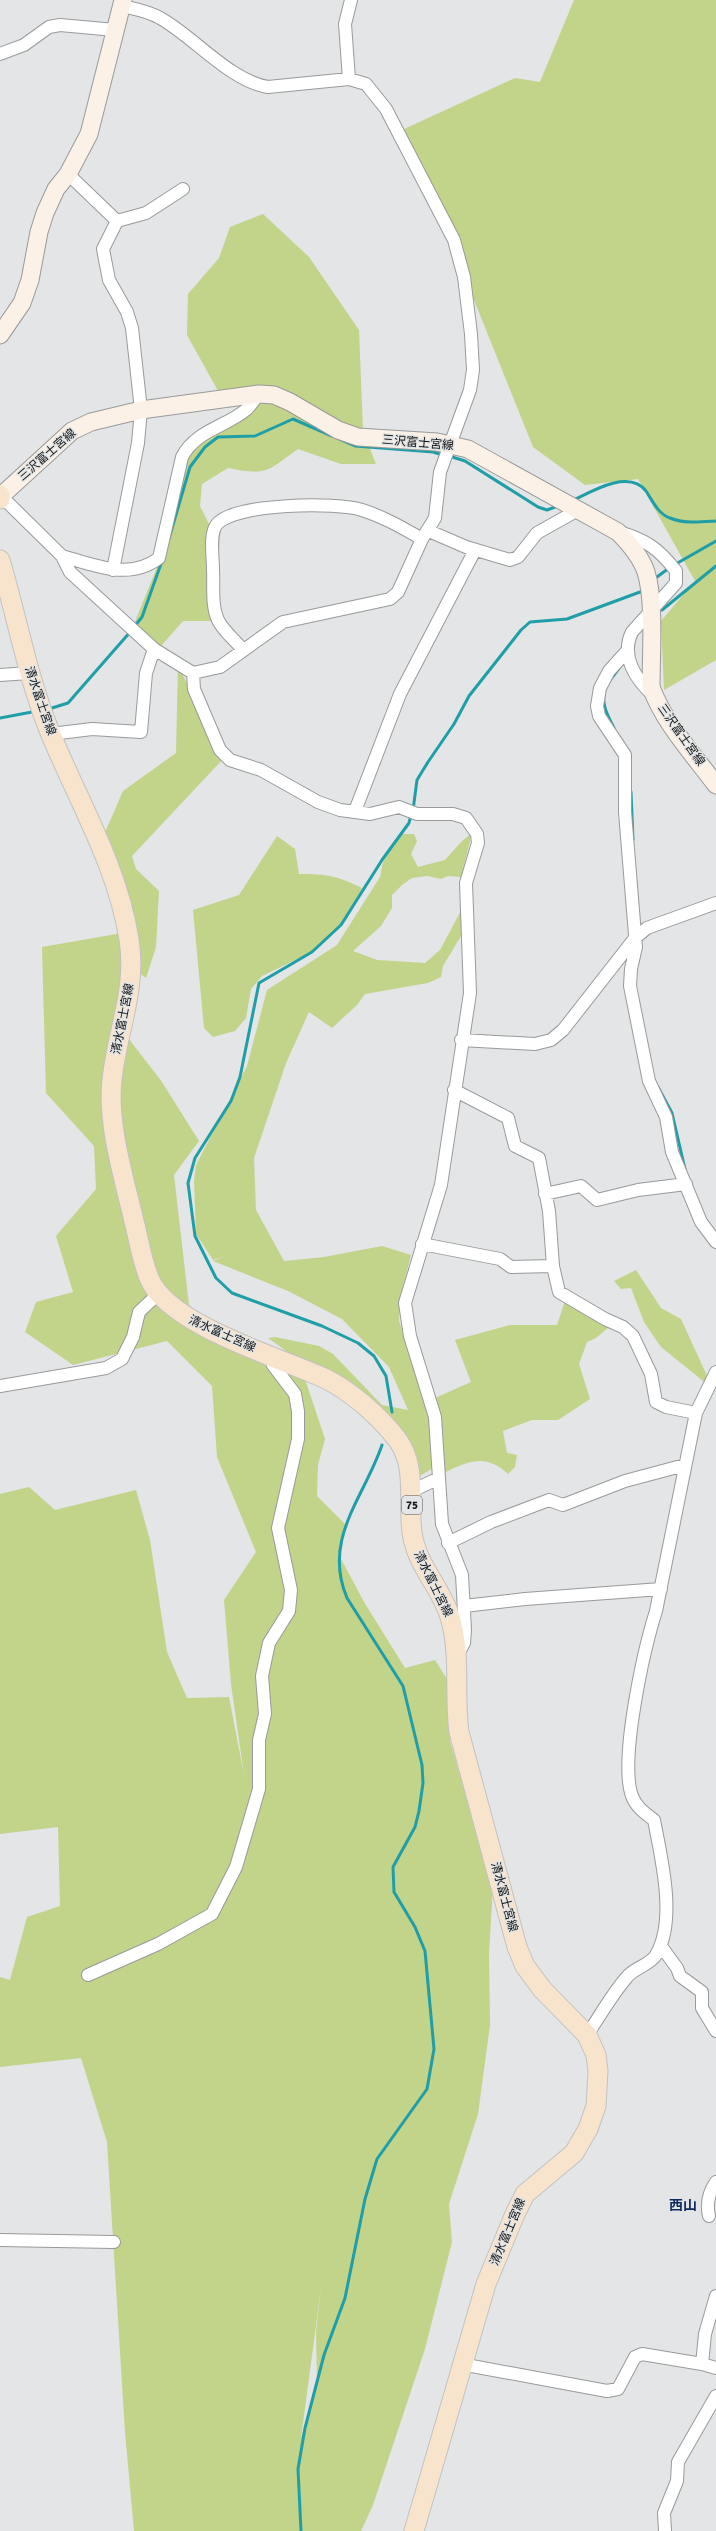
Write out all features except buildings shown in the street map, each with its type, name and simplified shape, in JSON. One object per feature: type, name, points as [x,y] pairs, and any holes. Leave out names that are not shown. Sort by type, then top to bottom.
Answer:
[{"type":"main road","points":[[0,336],[22,303],[30,280],[39,232],[45,213],[56,189],[68,174],[89,134],[122,3]]},
{"type":"main road","name":"三沢富士宮線","points":[[0,497],[72,431],[91,422],[141,410],[259,394],[274,395],[290,402],[338,430],[358,437],[447,450],[468,449],[618,532],[630,545],[646,572],[651,611],[651,687],[663,713],[716,785]]},
{"type":"main road","name":"清水富士宮線","points":[[0,560],[29,672],[50,734],[92,822],[108,864],[126,919],[130,945],[130,994],[112,1075],[111,1098],[131,1205],[146,1272],[157,1295],[185,1318],[340,1387],[382,1422],[400,1442],[406,1457],[412,1491],[412,1531],[416,1551],[446,1605],[454,1637],[456,1708],[459,1732],[517,1947],[525,1966],[542,1989],[587,2035],[596,2054],[598,2071],[596,2106],[588,2130],[574,2153],[525,2194],[486,2284],[461,2364],[414,2531]]},
{"type":"street","points":[[349,79],[345,24],[351,0]]},
{"type":"street","points":[[0,497],[62,556],[70,572],[154,649],[193,673],[220,667],[284,622],[390,599],[398,592],[435,518],[438,479],[447,450],[470,390],[473,370],[472,334],[464,277],[454,240],[386,109],[366,84],[349,79],[268,87],[257,85],[211,56],[161,18],[122,3]]},
{"type":"street","points":[[0,54],[24,44],[55,26],[115,30]]},
{"type":"street","points":[[68,174],[117,221]]},
{"type":"street","points":[[113,570],[138,443],[141,410],[132,328],[127,312],[109,280],[103,249],[117,221],[146,214],[183,189]]},
{"type":"street","points":[[62,556],[113,570],[130,571],[148,566],[159,558],[182,457],[188,445],[206,432],[246,409],[259,394]]},
{"type":"street","points":[[243,650],[218,620],[214,604],[213,541],[216,525],[224,518],[268,507],[344,508],[360,510],[426,535],[510,560],[518,557],[537,533],[571,506]]},
{"type":"street","points":[[618,532],[640,538],[652,545],[676,571],[676,583],[632,632],[627,642],[626,652],[635,673],[644,687],[655,697]]},
{"type":"street","points":[[355,812],[400,694],[475,550]]},
{"type":"street","points":[[50,734],[92,729],[141,732],[146,673],[154,649]]},
{"type":"street","points":[[626,652],[609,671],[600,688],[597,706],[599,716],[625,755],[625,812],[634,938],[636,947],[631,969],[630,986],[649,1081],[666,1117],[672,1152],[701,1222],[716,1242]]},
{"type":"street","points":[[0,675],[29,672]]},
{"type":"street","points":[[193,673],[194,689],[220,750],[230,760],[261,770],[318,802],[340,810],[370,814],[399,807],[417,814],[453,814],[466,818],[477,834],[478,843],[466,883],[470,993],[461,1040],[441,1185],[405,1303],[410,1336],[435,1417],[442,1524],[448,1543],[462,1575],[464,1643],[455,1659]]},
{"type":"street","points":[[461,1040],[535,1044],[551,1040],[563,1030],[634,938],[647,928],[716,903]]},
{"type":"street","points":[[454,1090],[508,1118],[515,1146],[539,1158],[545,1194],[553,1266],[559,1292],[605,1319],[623,1327],[633,1336],[650,1374],[656,1402],[666,1407],[696,1413]]},
{"type":"street","points":[[545,1194],[581,1186],[597,1200],[638,1190],[686,1184]]},
{"type":"street","points":[[422,1244],[500,1259],[511,1267],[553,1266]]},
{"type":"street","points":[[0,1386],[106,1368],[122,1359],[133,1337],[139,1312],[157,1295]]},
{"type":"street","points":[[88,1975],[164,1941],[212,1914],[236,1868],[259,1789],[260,1740],[265,1714],[262,1676],[269,1643],[289,1611],[291,1590],[278,1528],[298,1439],[298,1411],[295,1394],[273,1365],[270,1356]]},
{"type":"street","points":[[587,2035],[627,1976],[655,1957],[661,1946],[667,1904],[666,1882],[654,1820],[638,1807],[632,1797],[629,1786],[627,1756],[648,1638],[661,1589],[696,1413],[716,1372]]},
{"type":"street","points":[[448,1543],[491,1522],[549,1500],[563,1505],[625,1481],[685,1465]]},
{"type":"street","points":[[412,1491],[439,1478]]},
{"type":"street","points":[[464,1606],[525,1599],[661,1589]]},
{"type":"street","points":[[661,1946],[677,1968],[680,1976],[702,1992],[702,2008],[716,2031]]},
{"type":"street","points":[[709,2216],[707,2209],[710,2191],[716,2182]]},
{"type":"street","points":[[0,2240],[114,2242]]},
{"type":"street","points":[[702,2364],[705,2334],[716,2296]]},
{"type":"street","points":[[461,2364],[607,2391],[618,2389],[635,2357],[642,2354],[702,2364],[716,2368]]},
{"type":"street","points":[[665,2531],[664,2514],[677,2481],[678,2462],[716,2396]]},
{"type":"green space","points":[[574,0],[716,0],[716,660],[664,690],[661,621],[695,581],[638,479],[585,485],[533,447],[462,270],[402,130],[515,78],[540,82]]},
{"type":"green space","points":[[263,214],[309,257],[359,330],[363,431],[376,464],[341,464],[298,449],[273,467],[266,470],[251,472],[228,468],[202,484],[200,506],[214,534],[214,621],[183,621],[161,646],[132,629],[160,560],[182,457],[249,406],[254,395],[218,391],[187,335],[188,294],[219,258],[230,227]]},
{"type":"green space","points":[[178,665],[223,759],[132,856],[136,869],[159,891],[156,947],[146,978],[138,972],[132,937],[132,904],[122,873],[103,837],[123,791],[176,753]]},
{"type":"green space","points":[[472,833],[461,877],[448,876],[441,879],[427,876],[412,878],[392,895],[392,908],[381,926],[353,951],[377,960],[425,963],[440,950],[464,905],[464,931],[443,966],[441,977],[428,983],[365,994],[357,1005],[332,1028],[309,1012],[286,1063],[254,1158],[256,1210],[284,1261],[324,1257],[382,1246],[411,1255],[400,1298],[399,1321],[427,1405],[435,1443],[433,1468],[420,1476],[417,1457],[404,1435],[268,1338],[275,1337],[319,1346],[333,1354],[382,1405],[408,1410],[389,1367],[342,1319],[288,1291],[213,1261],[226,1256],[213,1260],[196,1234],[194,1181],[196,1165],[247,1066],[267,990],[337,945],[380,877],[383,862],[402,834],[414,834],[417,841],[411,854],[418,867],[445,860],[462,841]]},
{"type":"green space","points":[[277,836],[295,849],[299,874],[332,876],[362,888],[347,919],[316,950],[262,976],[251,989],[246,1018],[235,1031],[213,1037],[204,1028],[193,910],[239,895]]},
{"type":"green space","points":[[122,933],[122,1030],[162,1082],[199,1141],[174,1175],[189,1305],[247,1355],[304,1376],[325,1439],[318,1465],[317,1496],[345,1524],[339,1555],[364,1602],[405,1668],[435,1660],[449,1682],[450,1741],[493,1887],[489,1953],[490,2025],[478,2114],[449,2204],[452,2242],[425,2349],[373,2505],[361,2531],[134,2531],[125,2432],[107,2142],[81,2058],[0,2067],[0,1977],[10,1980],[27,1917],[60,1906],[58,1827],[0,1834],[0,1494],[29,1487],[55,1510],[136,1490],[150,1540],[167,1652],[187,1698],[229,1697],[244,1775],[231,1684],[224,1600],[256,1552],[217,1457],[212,1386],[167,1341],[73,1365],[25,1332],[36,1302],[73,1292],[56,1236],[96,1189],[94,1146],[46,1093],[42,947]],"holes":[[[321,2288],[316,2332],[317,2384],[301,2438]]]},
{"type":"green space","points":[[636,1270],[661,1308],[681,1319],[708,1378],[708,1385],[661,1347],[644,1322],[631,1288],[621,1289],[614,1281]]},
{"type":"green space","points":[[566,1298],[609,1327],[596,1338],[587,1342],[579,1364],[590,1399],[558,1420],[532,1420],[503,1431],[507,1453],[517,1455],[515,1467],[508,1474],[500,1467],[484,1461],[461,1465],[444,1473],[441,1414],[435,1398],[471,1382],[455,1340],[510,1325],[557,1325]]},
{"type":"waterway","points":[[168,542],[190,467],[205,447],[218,437],[255,436],[293,419],[332,436]]},
{"type":"waterway","points":[[339,439],[355,446],[433,452],[443,455]]},
{"type":"waterway","points":[[449,456],[465,461],[538,507],[547,510],[558,506]]},
{"type":"waterway","points":[[574,500],[600,487],[620,482],[630,482],[639,485],[646,491],[659,510],[670,518],[687,522],[716,521]]},
{"type":"waterway","points":[[674,565],[716,541]]},
{"type":"waterway","points":[[134,627],[142,617],[162,561]]},
{"type":"waterway","points":[[662,610],[716,566]]},
{"type":"waterway","points":[[657,577],[669,568]]},
{"type":"waterway","points":[[413,810],[417,780],[454,724],[469,696],[521,630],[530,622],[567,619],[640,592]]},
{"type":"waterway","points":[[52,708],[68,703],[131,631]]},
{"type":"waterway","points":[[614,728],[605,707],[604,696],[607,685],[620,667]]},
{"type":"waterway","points":[[0,718],[32,712]]},
{"type":"waterway","points":[[631,792],[633,840]]},
{"type":"waterway","points":[[392,1412],[386,1376],[374,1356],[358,1343],[322,1326],[232,1293],[216,1278],[195,1236],[188,1183],[195,1158],[231,1101],[240,1077],[259,983],[312,952],[341,925],[382,860],[409,823],[411,815]]},
{"type":"waterway","points":[[658,1087],[672,1113],[685,1169]]},
{"type":"waterway","points":[[301,2531],[298,2469],[305,2428],[324,2355],[345,2298],[365,2199],[377,2159],[427,2089],[434,2049],[425,1951],[415,1927],[394,1892],[393,1867],[415,1827],[419,1811],[423,1783],[422,1765],[403,1686],[347,1598],[341,1577],[339,1557],[342,1538],[348,1519],[382,1445]]},
{"type":"district","name":"西山","points":[[683,2205]]}]
